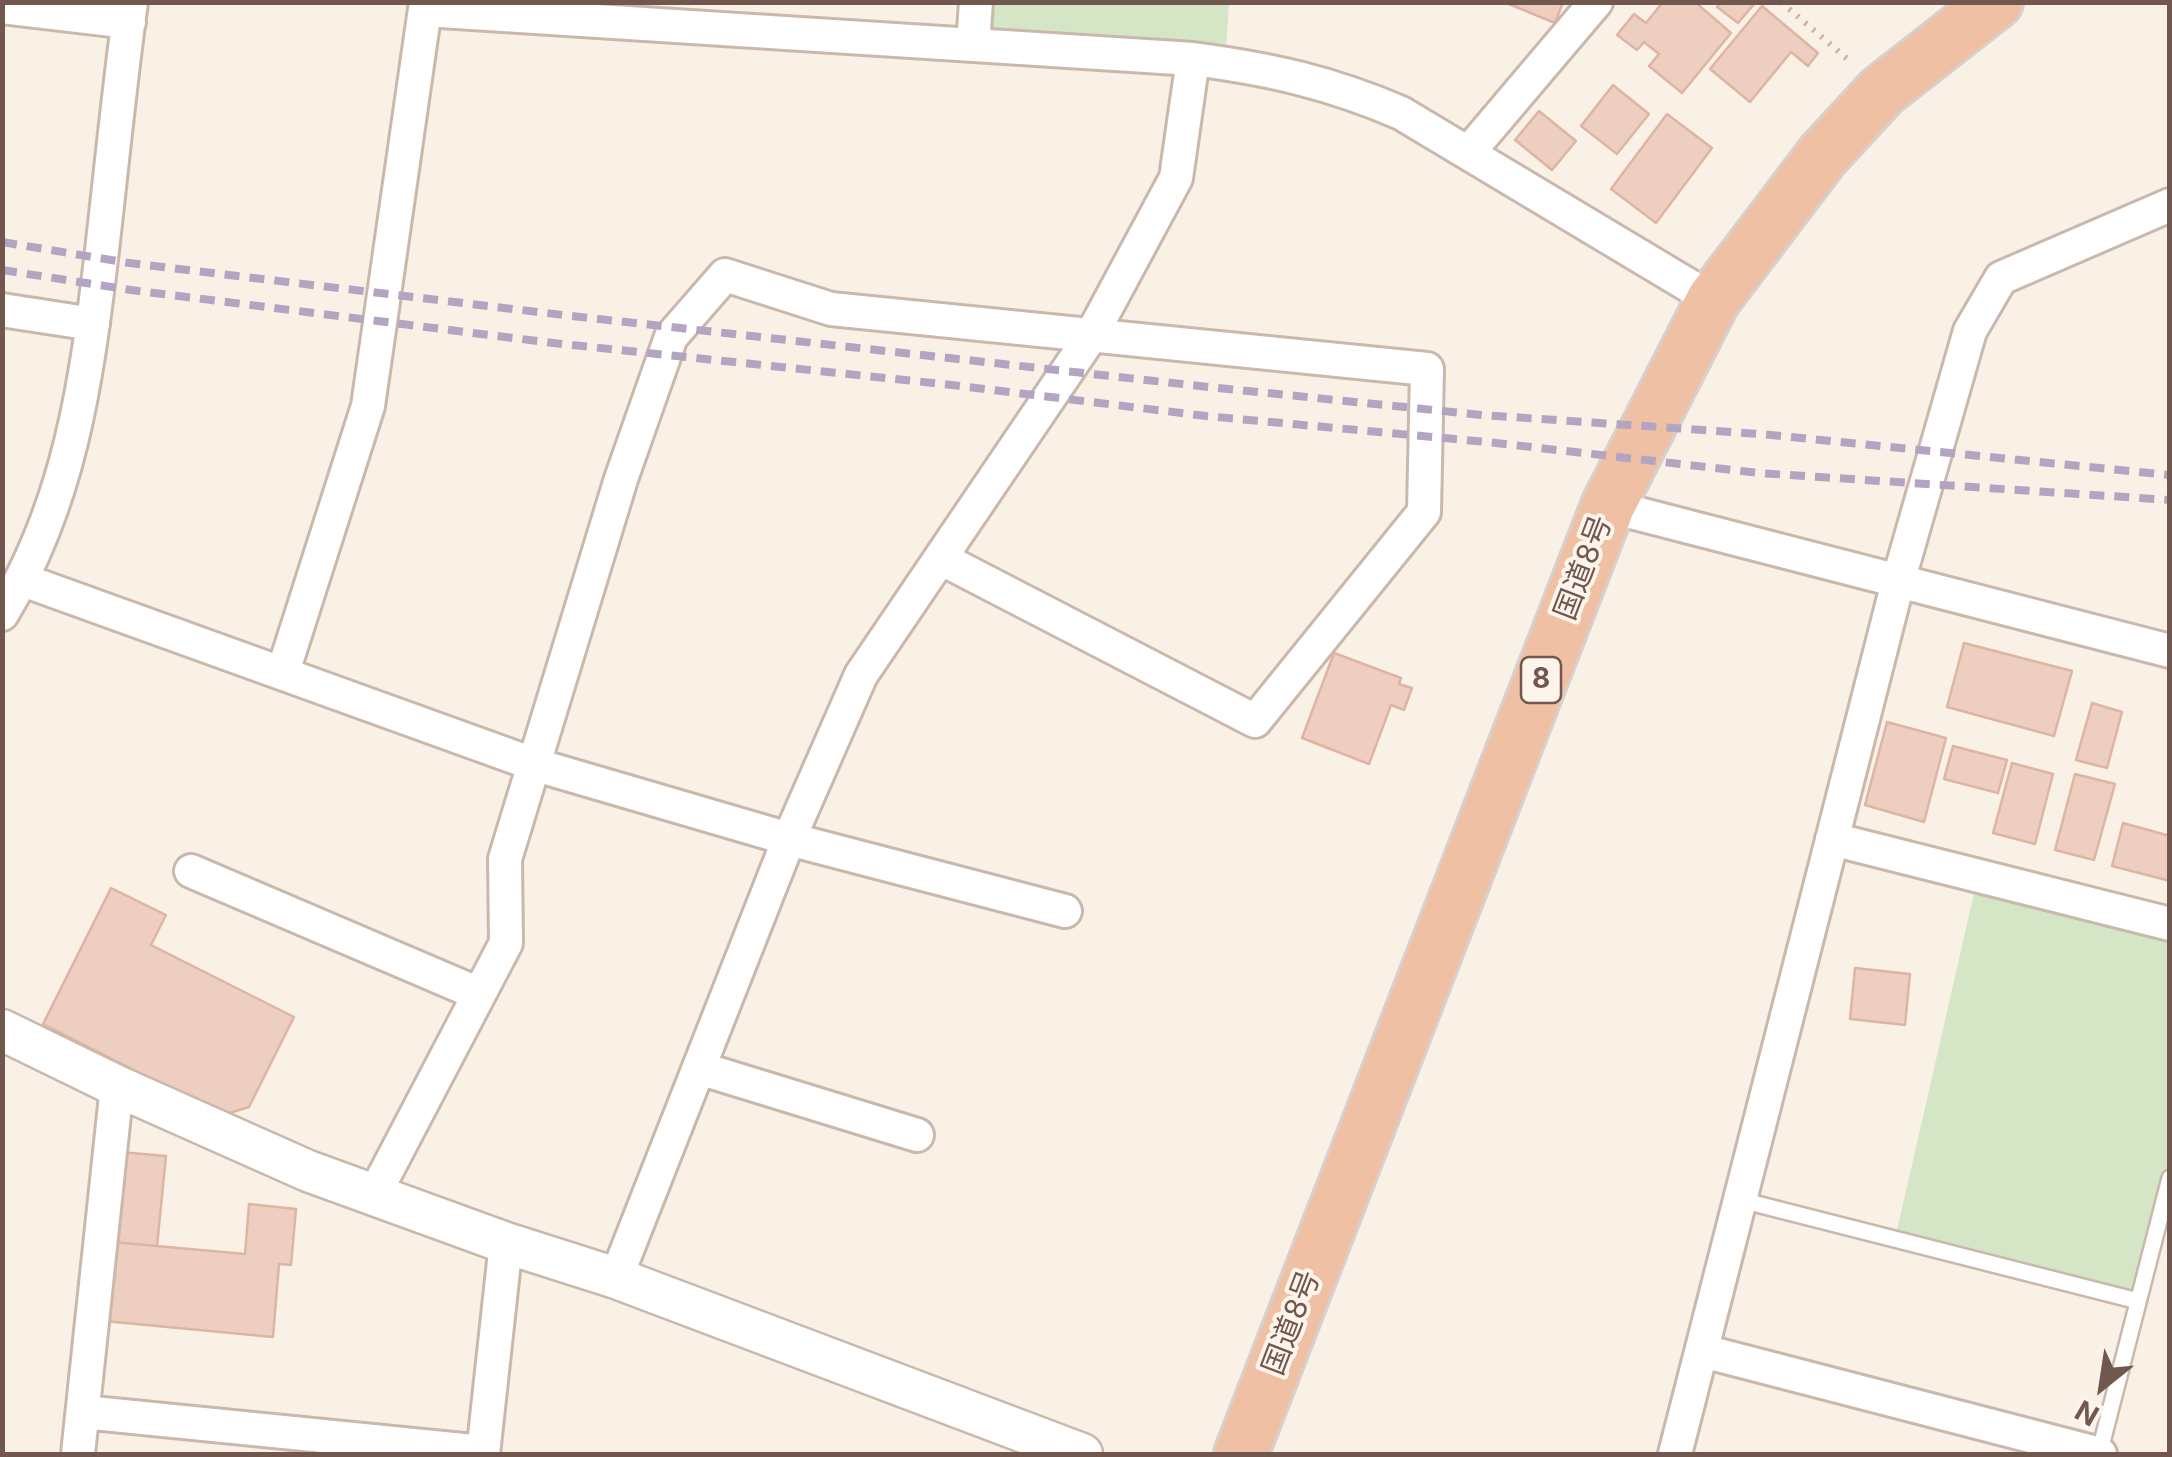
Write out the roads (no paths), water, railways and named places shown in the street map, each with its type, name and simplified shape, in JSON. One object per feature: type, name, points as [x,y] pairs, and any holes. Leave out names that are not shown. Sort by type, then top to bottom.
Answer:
[{"type":"highway","name":"国道8号","points":[[1241,1454],[1608,506],[1714,300],[1822,156],[1882,91],[1996,2]]},
{"type":"street","points":[[973,45],[976,2]]},
{"type":"street","points":[[1468,154],[1596,2]]},
{"type":"street","points":[[2,6],[130,12],[76,435],[48,524],[23,580],[2,614]]},
{"type":"street","points":[[283,672],[368,406],[426,6],[1192,59],[1276,71],[1348,90],[1401,113],[1714,300]]},
{"type":"street","points":[[616,1278],[788,839],[861,674],[1092,336],[1176,178],[1192,59]]},
{"type":"street","points":[[1675,1454],[1898,582],[1970,331],[2001,278],[2170,205]]},
{"type":"street","points":[[374,1196],[506,944],[506,858],[621,480],[671,337],[725,274],[831,309],[1428,369],[1424,512],[1256,721],[942,559]]},
{"type":"street","points":[[2,310],[93,324]]},
{"type":"street","points":[[1608,506],[2170,650]]},
{"type":"street","points":[[23,580],[536,765],[788,839],[1065,911]]},
{"type":"street","points":[[1832,839],[2170,924]]},
{"type":"street","points":[[192,871],[479,994]]},
{"type":"street","points":[[2,1030],[308,1171],[506,1243],[616,1278],[1082,1454]]},
{"type":"street","points":[[698,1068],[918,1134]]},
{"type":"street","points":[[78,1454],[117,1086]]},
{"type":"street","points":[[83,1412],[483,1453],[506,1243]]},
{"type":"street","points":[[1703,1352],[2099,1454]]},
{"type":"lane","points":[[2099,1454],[2170,1178]]},
{"type":"lane","points":[[1741,1200],[2138,1301]]},
{"type":"railway","points":[[2,242],[129,263],[1209,387],[1482,415],[1761,434],[2170,475]]},
{"type":"railway","points":[[2,270],[553,343],[1206,416],[1759,473],[2170,500]]}]
